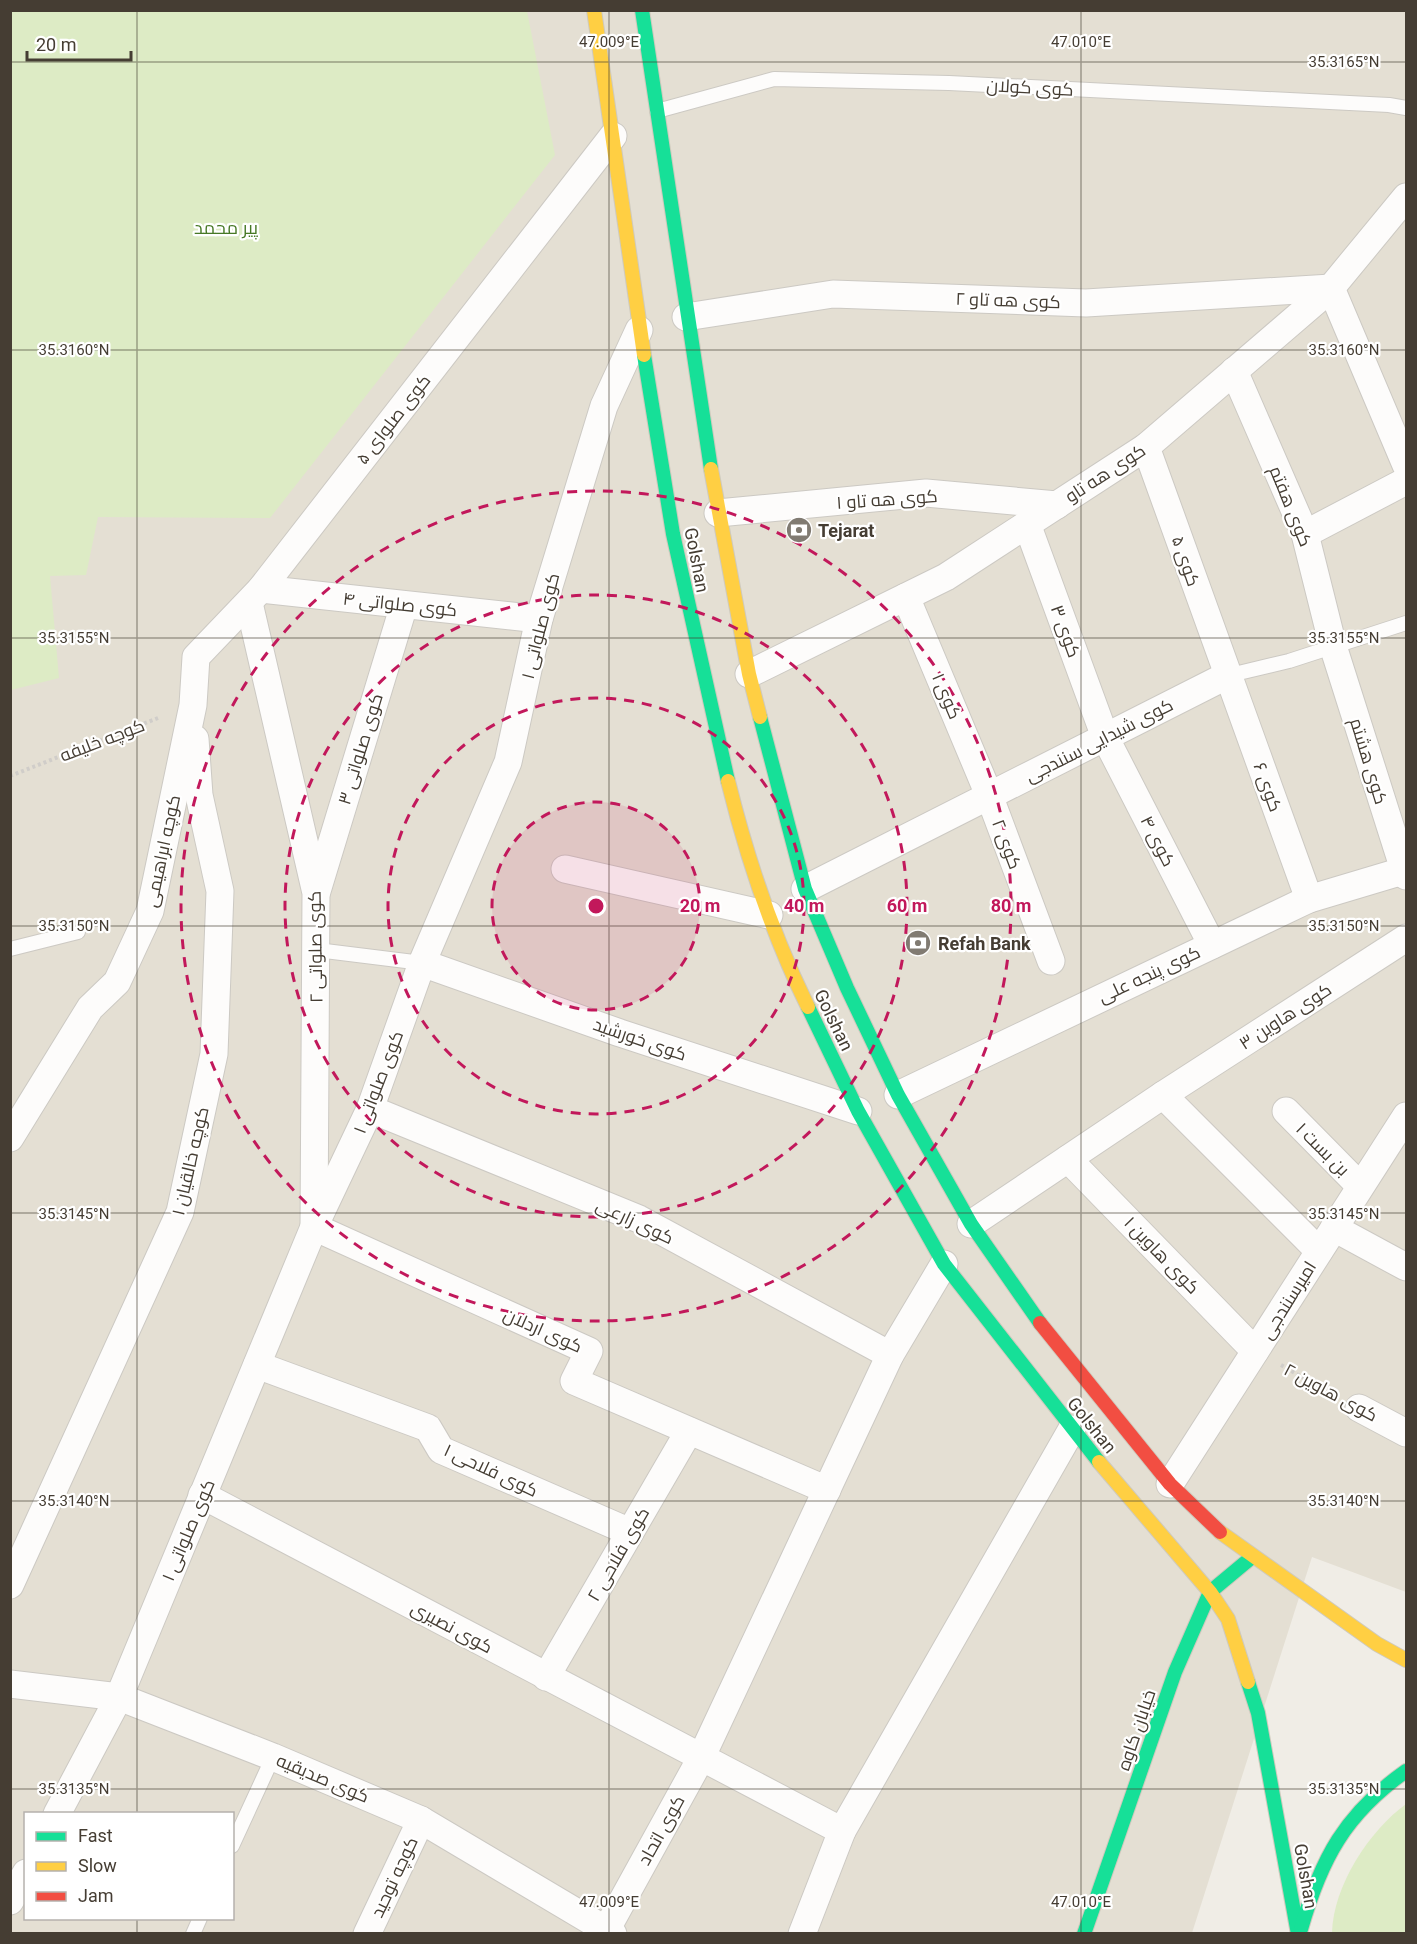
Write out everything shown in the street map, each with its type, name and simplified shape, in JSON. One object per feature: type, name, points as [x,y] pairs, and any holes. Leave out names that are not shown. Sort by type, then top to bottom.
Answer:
[{"type":"main road","name":"Golshan","points":[[594,10],[639,330],[654,406],[673,534],[693,633],[736,814],[769,915],[800,991],[858,1112],[944,1264],[1072,1429],[1210,1592],[1228,1619],[1258,1713],[1299,1934]]},
{"type":"main road","name":"Golshan","points":[[642,10],[686,316],[718,513],[749,674],[805,889],[847,988],[898,1095],[972,1224],[1029,1309],[1170,1484],[1208,1522],[1252,1557],[1377,1644],[1407,1660]]},
{"type":"main road","name":"خیابان کاوه","points":[[1084,1934],[1175,1672],[1210,1592],[1252,1557]]},
{"type":"main road","points":[[1299,1934],[1311,1891],[1338,1835],[1378,1789],[1407,1772]]},
{"type":"street","name":"کوی صلوای ۵","points":[[193,705],[196,657],[255,596],[613,136]]},
{"type":"street","name":"کوی هه تاو","points":[[749,674],[946,577],[1146,447],[1330,288],[1407,197]]},
{"type":"street","name":"کوی هه تاو ۲","points":[[686,316],[833,294],[1086,303],[1330,288]]},
{"type":"street","points":[[1330,288],[1407,465]]},
{"type":"street","name":"کوی صلواتی ۱","points":[[58,1812],[118,1697],[314,1227],[370,1109],[422,963],[508,762],[539,619],[604,406],[639,330]]},
{"type":"street","name":"کوی هفتم","points":[[1234,371],[1305,534],[1333,646]]},
{"type":"street","name":"کوی ۵","points":[[1146,447],[1226,676]]},
{"type":"street","points":[[1305,534],[1407,481]]},
{"type":"street","name":"کوی هه تاو ۱","points":[[718,513],[926,493],[1057,505]]},
{"type":"street","name":"کوی ۳","points":[[1027,524],[1104,737]]},
{"type":"street","name":"کوی صلواتی ۴","points":[[255,596],[404,605],[539,619]]},
{"type":"street","name":"کوی صلواتی ۲","points":[[255,596],[316,893],[314,1227]]},
{"type":"street","name":"کوی ۱","points":[[906,597],[989,795]]},
{"type":"street","name":"کوی صلواتی ۳","points":[[316,893],[404,605]]},
{"type":"street","name":"کوی هشتم","points":[[1333,646],[1406,872]]},
{"type":"street","name":"کوی شیدایی سنندجی","points":[[805,889],[1226,676]]},
{"type":"street","name":"کوی ۶","points":[[1226,676],[1309,899]]},
{"type":"street","name":"کوچه ابراهیمی","points":[[10,1138],[90,1008],[117,982],[150,911],[193,705]]},
{"type":"street","name":"کوچه خالقیان ۱","points":[[10,1585],[180,1212],[214,1054],[220,891],[199,795],[193,705]]},
{"type":"street","name":"کوی ۴","points":[[1104,737],[1212,945]]},
{"type":"street","name":"کوی ۲","points":[[989,795],[1051,961]]},
{"type":"street","points":[[565,869],[769,915]]},
{"type":"street","name":"کوی پنجه علی","points":[[898,1095],[1309,899],[1406,872]]},
{"type":"street","name":"کوی هاوین ۳","points":[[972,1224],[1162,1095],[1407,938]]},
{"type":"street","name":"کوی خورشید","points":[[422,963],[620,1033],[858,1112]]},
{"type":"street","points":[[1162,1095],[1319,1251]]},
{"type":"street","name":"کوی زارعی","points":[[370,1109],[639,1219],[890,1356]]},
{"type":"street","name":"بن بست ۱","points":[[1286,1112],[1360,1186]]},
{"type":"street","name":"امیرسنندجی","points":[[1170,1484],[1407,1116]]},
{"type":"street","name":"کوی هاوین ۱","points":[[1068,1159],[1256,1352]]},
{"type":"street","name":"کوی اردلان","points":[[314,1227],[589,1352],[574,1381],[827,1490]]},
{"type":"street","points":[[1334,1228],[1407,1267]]},
{"type":"street","name":"کوی اتحاد","points":[[608,1932],[701,1758],[890,1356],[944,1264]]},
{"type":"street","name":"کوی فلاحی ۱","points":[[257,1365],[428,1428],[441,1450],[630,1532]]},
{"type":"street","name":"کوی هاوین ۲","points":[[1359,1408],[1407,1432]]},
{"type":"street","points":[[802,1934],[842,1831],[1072,1429]]},
{"type":"street","name":"کوی فلاحی ۲","points":[[546,1677],[689,1431]]},
{"type":"street","name":"کوی نصیری","points":[[202,1495],[842,1831]]},
{"type":"street","name":"کوی صدیقیه","points":[[10,1684],[118,1697],[273,1757],[421,1820],[608,1932]]},
{"type":"street","name":"کوچه توحید","points":[[367,1934],[421,1820]]},
{"type":"street","points":[[10,1901],[24,1876]]},
{"type":"lane","name":"کوی کولان","points":[[657,111],[774,79],[949,83],[1389,105],[1407,108]]},
{"type":"lane","name":"کوی شیدایی سنندجی","points":[[1226,676],[1289,661],[1407,623]]},
{"type":"lane","points":[[10,949],[78,932]]},
{"type":"lane","points":[[317,950],[422,963]]},
{"type":"lane","points":[[234,1842],[273,1757]]},
{"type":"lane","points":[[193,1934],[199,1920]]},
{"type":"path","name":"کوچه خلیفه","points":[[10,776],[193,705]]},
{"type":"path","name":"کوی هاوین ۲","points":[[1256,1352],[1359,1408]]},
{"type":"shaded area","points":[[11,11],[1406,11],[1406,1592],[1312,1557],[1192,1933],[11,1934]]},
{"type":"green space","name":"پیر محمد","points":[[11,10],[527,11],[555,155],[270,518],[98,517],[86,575],[50,576],[59,678],[11,690]]},
{"type":"green space","points":[[1406,1804],[1406,1933],[1332,1933],[1339,1897],[1356,1861],[1379,1829]]},
{"type":"traffic: fast","points":[[642,10],[711,469]]},
{"type":"traffic: fast","points":[[644,355],[673,534],[728,781]]},
{"type":"traffic: fast","points":[[760,717],[805,889],[847,988],[898,1095],[971,1224],[1040,1323]]},
{"type":"traffic: fast","points":[[808,1007],[858,1111],[944,1264],[1099,1462]]},
{"type":"traffic: fast","points":[[1084,1934],[1175,1672],[1210,1592],[1252,1557]]},
{"type":"traffic: fast","points":[[1248,1682],[1258,1713],[1298,1934]]},
{"type":"traffic: fast","points":[[1301,1929],[1317,1881],[1338,1840],[1367,1804],[1406,1771]]},
{"type":"traffic: slow","points":[[594,10],[644,355]]},
{"type":"traffic: slow","points":[[711,469],[749,674],[760,717]]},
{"type":"traffic: slow","points":[[728,781],[762,896],[783,953],[808,1007]]},
{"type":"traffic: slow","points":[[1099,1462],[1210,1592],[1228,1619],[1248,1682]]},
{"type":"traffic: slow","points":[[1220,1532],[1377,1644],[1406,1660]]},
{"type":"traffic: jam","points":[[1040,1323],[1170,1484],[1220,1532]]},
{"type":"place","name":"Tejarat","points":[[799,530]]},
{"type":"place","name":"Refah Bank","points":[[918,943]]}]
